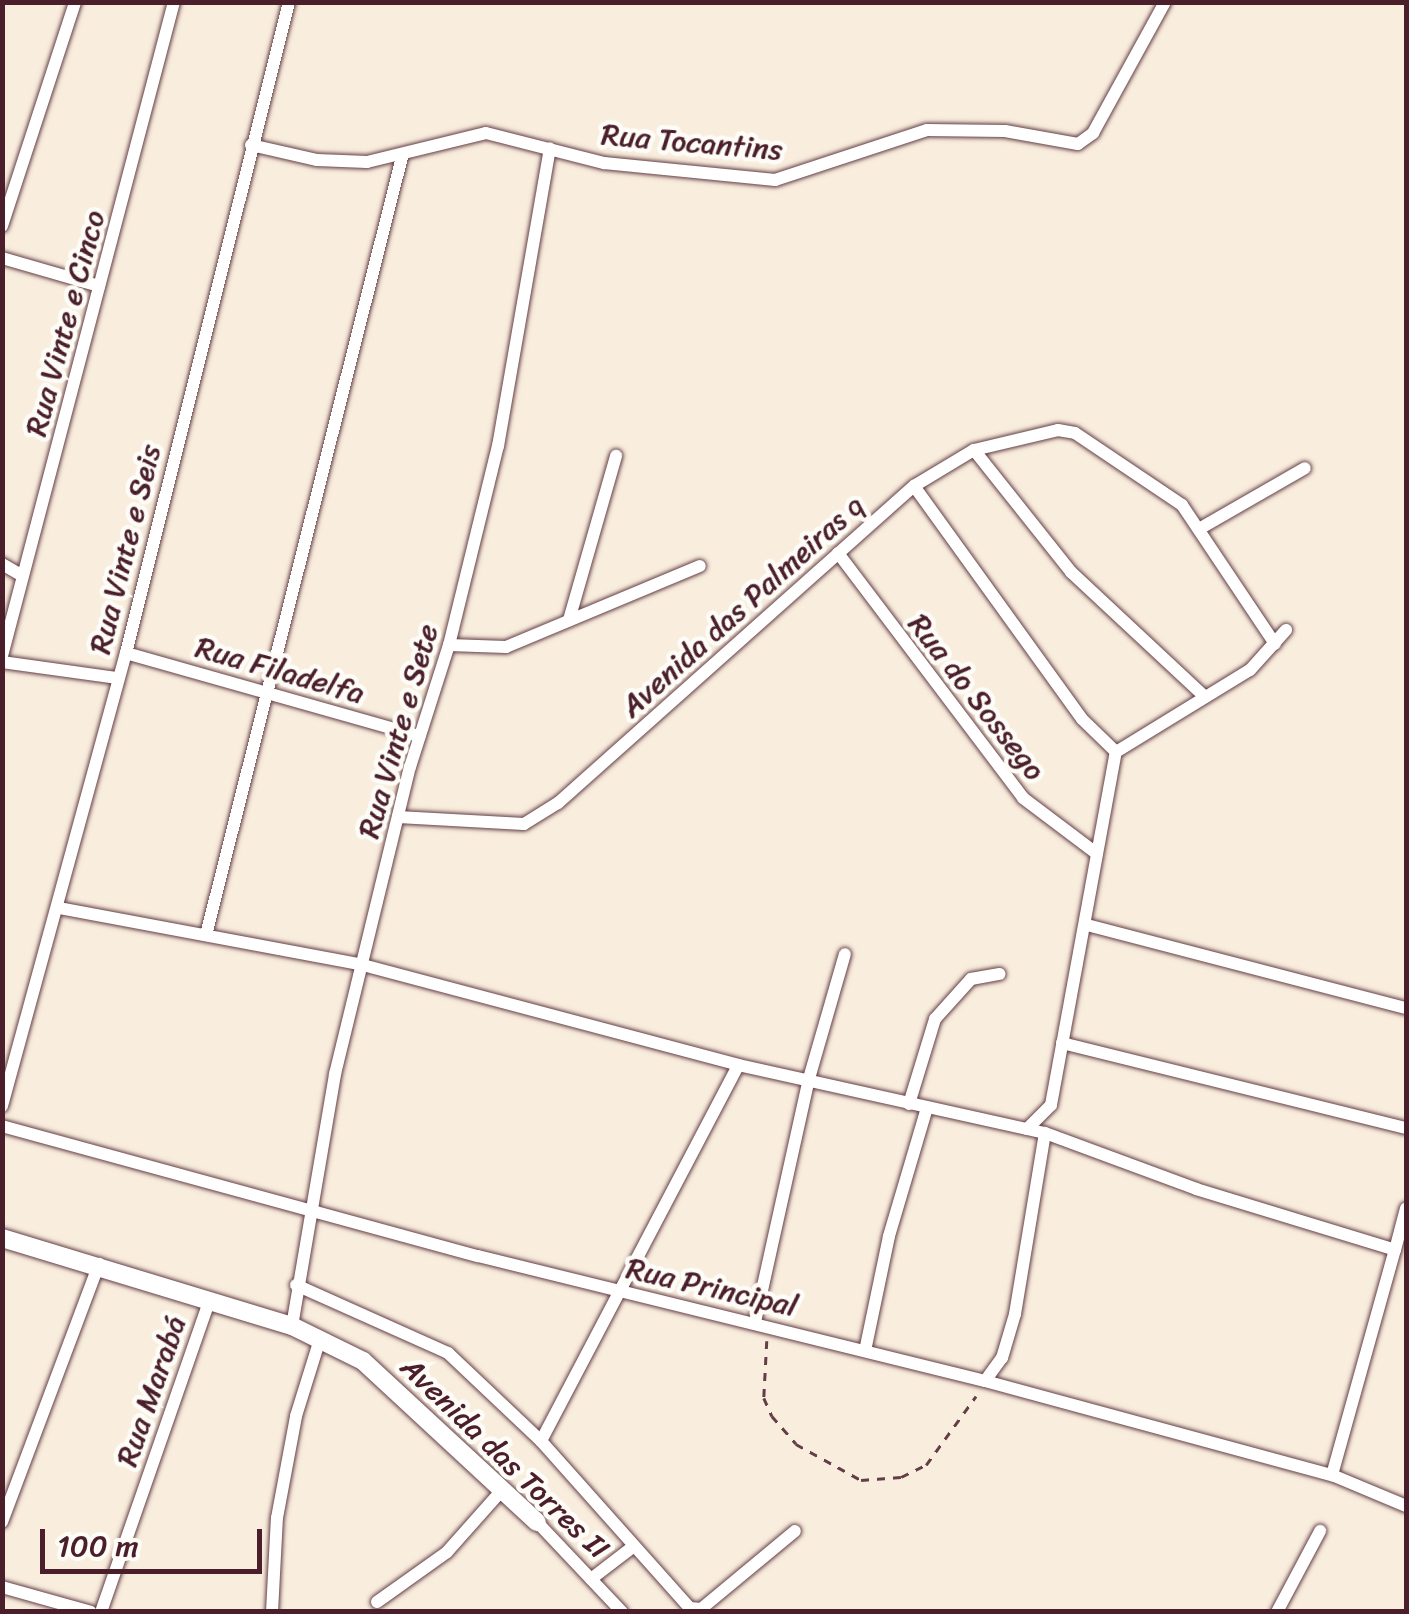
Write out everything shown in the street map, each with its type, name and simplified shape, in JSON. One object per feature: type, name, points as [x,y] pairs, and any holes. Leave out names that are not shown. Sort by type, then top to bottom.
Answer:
[{"type":"street","points":[[2,226],[75,2]]},
{"type":"street","name":"Rua Vinte e Cinco","points":[[2,659],[21,574],[174,2]]},
{"type":"street","name":"Rua Vinte e Seis","points":[[2,1106],[7,1052],[58,908],[289,2]]},
{"type":"street","name":"Rua Tocantins","points":[[251,145],[317,160],[402,157],[471,134],[604,162],[775,180],[927,130],[1005,131],[1084,143],[1165,2]]},
{"type":"street","name":"Rua Vinte e Sete","points":[[292,1326],[308,1204],[362,965],[420,736],[450,645],[498,446],[550,148]]},
{"type":"street","points":[[206,935],[402,157]]},
{"type":"street","points":[[2,258],[99,286]]},
{"type":"street","name":"Avenida das Palmeiras q","points":[[398,818],[514,826],[536,817],[914,486],[974,450],[1065,429],[1117,467],[1165,491],[1200,529],[1275,644]]},
{"type":"street","points":[[974,450],[1071,572],[1204,696]]},
{"type":"street","points":[[568,620],[616,456]]},
{"type":"street","points":[[1200,529],[1305,468]]},
{"type":"street","points":[[914,486],[1082,719],[1116,752]]},
{"type":"street","name":"Rua do Sossego","points":[[838,553],[1023,798],[1096,853]]},
{"type":"street","points":[[2,564],[21,574]]},
{"type":"street","points":[[450,645],[495,650],[700,566]]},
{"type":"street","points":[[1027,1129],[1050,1105],[1087,925],[1096,853],[1116,752],[1250,670],[1286,630]]},
{"type":"street","name":"Rua Filadelfa","points":[[126,653],[420,736]]},
{"type":"street","points":[[2,659],[118,678]]},
{"type":"street","points":[[58,908],[362,965],[738,1065],[1045,1133],[1196,1189],[1395,1250]]},
{"type":"street","points":[[1087,925],[1406,1008]]},
{"type":"street","points":[[761,1323],[808,1082],[845,954]]},
{"type":"street","points":[[909,1104],[935,1019],[971,979],[1000,974]]},
{"type":"street","points":[[1062,1043],[1406,1128]]},
{"type":"street","points":[[541,1442],[738,1065]]},
{"type":"street","points":[[865,1351],[889,1236],[927,1108]]},
{"type":"street","name":"Rua Principal","points":[[2,1126],[308,1204],[618,1291],[986,1381],[1332,1475],[1406,1506]]},
{"type":"street","points":[[986,1381],[1002,1358],[1015,1314],[1045,1133]]},
{"type":"street","points":[[1332,1475],[1406,1208]]},
{"type":"street","name":"Avenida das Torres II","points":[[2,1238],[99,1264],[292,1326],[391,1381],[537,1522],[622,1612]]},
{"type":"street","points":[[2,1522],[99,1264]]},
{"type":"street","points":[[296,1285],[427,1338],[541,1442],[687,1605],[700,1610],[795,1530]]},
{"type":"street","name":"Rua Marabá","points":[[101,1612],[210,1301]]},
{"type":"street","points":[[272,1612],[276,1518],[296,1416],[320,1339]]},
{"type":"street","points":[[377,1602],[448,1552],[503,1489]]},
{"type":"street","points":[[1277,1612],[1320,1530]]},
{"type":"street","points":[[591,1579],[634,1546]]},
{"type":"street","points":[[2,1587],[91,1612]]},
{"type":"path","points":[[761,1323],[764,1398],[772,1416],[796,1444],[860,1480],[902,1478],[926,1465],[986,1381]]}]
